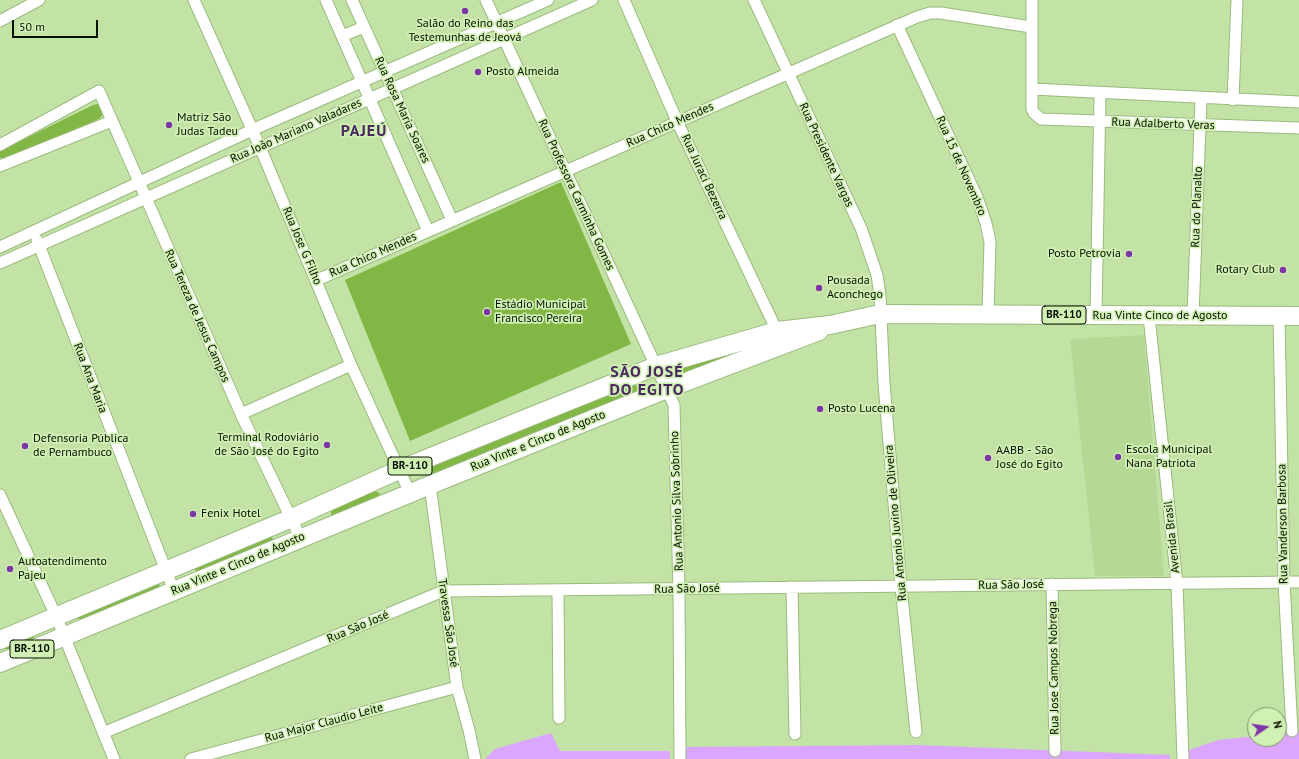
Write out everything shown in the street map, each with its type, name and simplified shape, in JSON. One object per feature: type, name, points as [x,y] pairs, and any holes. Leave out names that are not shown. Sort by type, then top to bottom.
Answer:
[{"type":"main road","name":"Rua Vinte Cinco de Agosto","points":[[830,325],[880,314],[1299,316]]},
{"type":"main road","name":"Rua Vinte e Cinco de Agosto","points":[[0,640],[292,518],[401,469],[656,366],[777,331],[830,325]]},
{"type":"main road","name":"Rua Vinte e Cinco de Agosto","points":[[0,663],[301,539],[430,484],[667,389],[798,341],[830,325]]},
{"type":"street","points":[[0,21],[39,0]]},
{"type":"street","name":"Rua Jose G Filho","points":[[194,0],[260,147],[317,280],[351,365],[401,469],[410,493]]},
{"type":"street","name":"Rua Rosa Maria Soares","points":[[326,0],[428,231]]},
{"type":"street","name":"Rua Rosa Maria Soares","points":[[352,0],[452,220]]},
{"type":"street","name":"Rua Professora Carminha Gomes","points":[[486,0],[667,389]]},
{"type":"street","name":"Rua João Mariano Valadares","points":[[0,247],[252,130],[385,73],[548,0]]},
{"type":"street","name":"Rua João Mariano Valadares","points":[[0,263],[145,197],[592,0]]},
{"type":"street","name":"Rua Juraci Bezerra","points":[[624,0],[677,121],[777,331]]},
{"type":"street","name":"Rua Presidente Vargas","points":[[754,0],[861,228],[877,275],[880,295],[880,314]]},
{"type":"street","points":[[1032,0],[1032,89],[1200,99],[1299,102]]},
{"type":"street","points":[[1233,100],[1238,0]]},
{"type":"street","name":"Rua Chico Mendes","points":[[317,280],[787,73],[930,13],[1031,27]]},
{"type":"street","name":"Rua 15 de Novembro","points":[[897,26],[977,196],[986,223],[990,242],[988,315]]},
{"type":"street","points":[[342,36],[364,27]]},
{"type":"street","name":"Rua Adalberto Veras","points":[[1032,89],[1032,109],[1037,116],[1047,120],[1299,128]]},
{"type":"street","name":"Rua Tereza de Jesus Campos","points":[[0,145],[99,91],[138,184],[241,414],[301,539]]},
{"type":"street","points":[[1096,316],[1100,93]]},
{"type":"street","name":"Rua do Planalto","points":[[1193,316],[1200,99]]},
{"type":"street","points":[[0,166],[112,121]]},
{"type":"street","name":"Rua Ana Maria","points":[[33,232],[174,591]]},
{"type":"street","name":"Rua Antonio Juvino de Oliveira","points":[[880,314],[901,587],[916,732]]},
{"type":"street","name":"Avenida Brasil","points":[[1149,316],[1177,584],[1183,759]]},
{"type":"street","name":"Rua Vanderson Barbosa","points":[[1279,316],[1284,582],[1292,732]]},
{"type":"street","points":[[241,414],[351,365]]},
{"type":"street","name":"Rua Antonio Silva Sobrinho","points":[[667,389],[674,405],[680,589],[680,757]]},
{"type":"street","name":"Travessa São José","points":[[430,484],[456,687],[469,730],[474,759]]},
{"type":"street","points":[[0,495],[65,636],[114,759]]},
{"type":"street","name":"Rua São José","points":[[103,733],[443,591],[1299,582]]},
{"type":"street","name":"Rua Jose Campos Nobrega","points":[[1052,584],[1055,751]]},
{"type":"street","points":[[792,587],[795,734]]},
{"type":"street","points":[[558,590],[559,718]]},
{"type":"street","name":"Rua Major Claudio Leite","points":[[191,759],[456,687]]},
{"type":"shaded area","points":[[98,104],[102,107],[104,113],[99,119],[6,158],[0,158],[0,152],[2,150],[93,105]]},
{"type":"shaded area","name":"Estádio Municipal Francisco Pereira","points":[[561,182],[631,344],[410,441],[345,280]]},
{"type":"shaded area","points":[[798,333],[679,378],[671,378],[665,373],[668,370]]},
{"type":"shaded area","name":"Escola Municipal Nana Patriota","points":[[1144,335],[1164,576],[1095,576],[1070,339]]},
{"type":"shaded area","points":[[631,385],[638,386],[637,392],[428,476],[426,474],[428,468]]},
{"type":"shaded area","points":[[374,491],[380,493],[377,498],[333,516],[331,514],[332,509]]},
{"type":"shaded area","points":[[271,535],[273,540],[271,543],[199,572],[194,569],[195,566]]},
{"type":"shaded area","points":[[157,581],[160,586],[157,589],[82,620],[76,618],[77,615]]},
{"type":"shaded area","points":[[35,635],[33,640],[8,650],[4,648],[4,646]]},
{"type":"shaded area","points":[[1299,731],[1299,759],[1189,759],[1189,750],[1218,740],[1247,737],[1247,747],[1287,747],[1287,732]]},
{"type":"shaded area","points":[[551,733],[560,751],[670,751],[670,759],[485,759],[495,749]]},
{"type":"shaded area","points":[[917,745],[1170,755],[1170,759],[683,759],[685,747]]},
{"type":"place","name":"Salão do Reino das Testemunhas de Jeová","points":[[465,11]]},
{"type":"place","name":"Posto Almeida","points":[[478,72]]},
{"type":"place","name":"Matriz São Judas Tadeu","points":[[169,125]]},
{"type":"place","name":"Posto Petrovia","points":[[1129,254]]},
{"type":"place","name":"Rotary Club","points":[[1283,270]]},
{"type":"place","name":"Pousada Aconchego","points":[[819,288]]},
{"type":"place","name":"Estádio Municipal Francisco Pereira","points":[[487,312]]},
{"type":"place","name":"Posto Lucena","points":[[820,409]]},
{"type":"place","name":"Terminal Rodoviário de São José do Egito","points":[[327,445]]},
{"type":"place","name":"Defensoria Pública de Pernambuco","points":[[25,446]]},
{"type":"place","name":"Escola Municipal Nana Patriota","points":[[1118,457]]},
{"type":"place","name":"AABB - São José do Egito","points":[[988,458]]},
{"type":"place","name":"Fenix Hotel","points":[[193,514]]},
{"type":"place","name":"Autoatendimento Pajeu","points":[[10,569]]},
{"type":"district","name":"PAJEÚ","points":[[364,131]]},
{"type":"district","name":"SÃO JOSÉ DO EGITO","points":[[647,381]]}]
